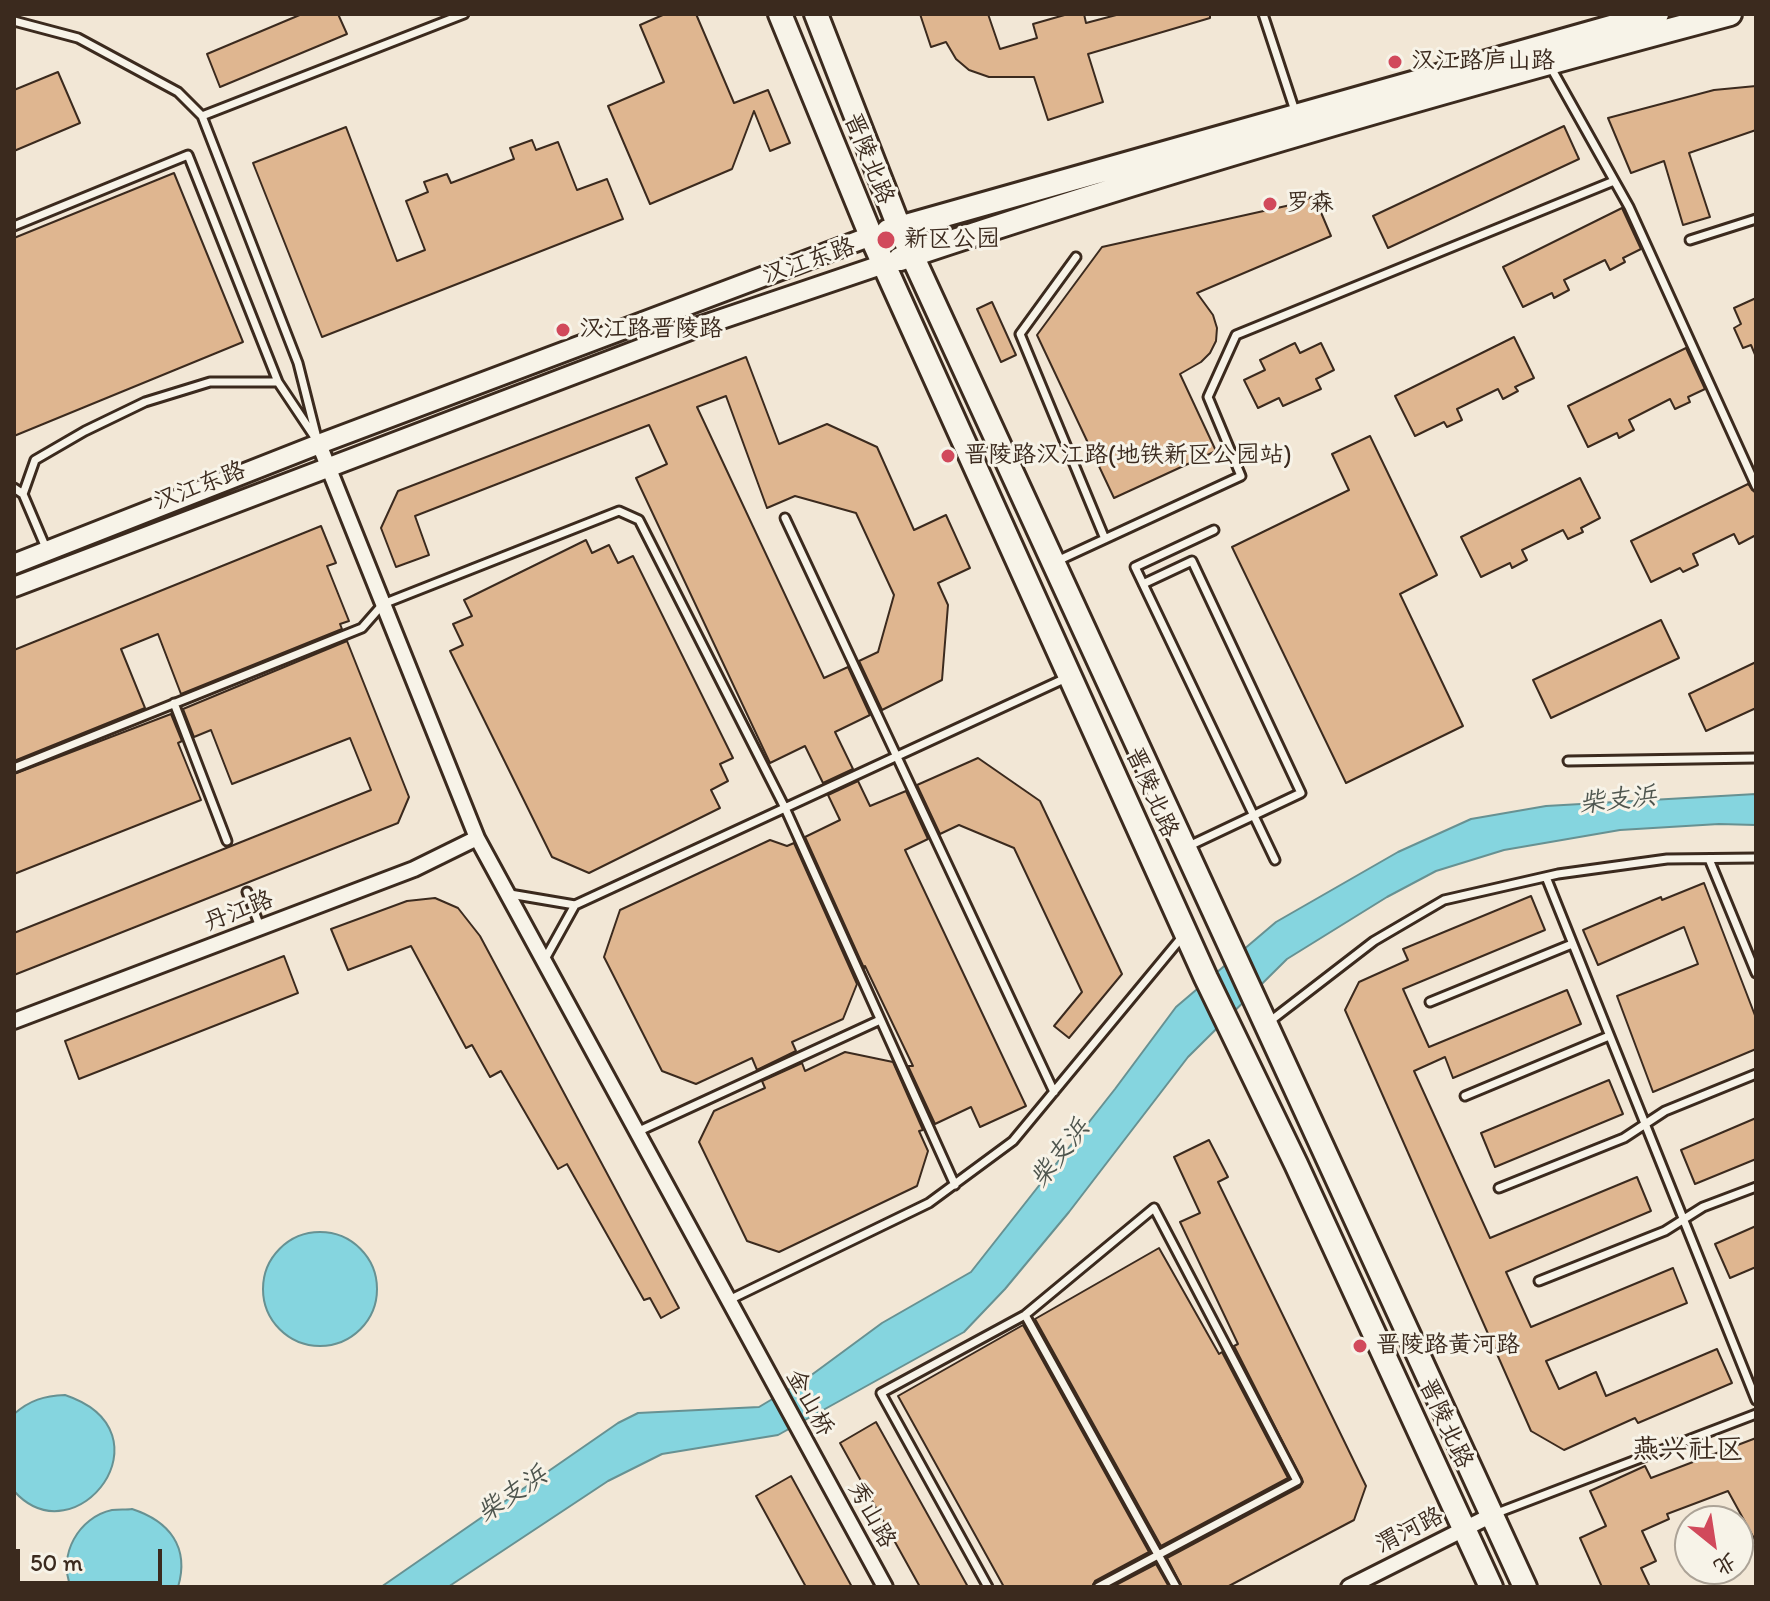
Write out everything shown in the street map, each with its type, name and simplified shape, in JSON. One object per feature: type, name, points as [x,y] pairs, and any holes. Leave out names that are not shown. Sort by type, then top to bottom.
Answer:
[{"type":"main road","name":"晋陵北路","points":[[780,14],[871,236],[1206,978],[1491,1587]]},
{"type":"main road","name":"晋陵北路","points":[[816,14],[899,227],[1525,1587]]},
{"type":"main road","name":"汉江东路","points":[[871,236],[1657,14]]},
{"type":"main road","name":"汉江东路","points":[[884,264],[1028,216],[1320,128],[1730,14]]},
{"type":"street","name":"汉江东路","points":[[14,564],[319,444],[871,236]]},
{"type":"street","name":"汉江东路","points":[[14,587],[698,327],[884,264]]},
{"type":"street","name":"金山桥","points":[[319,444],[477,838],[818,1464]]},
{"type":"street","name":"丹江路","points":[[14,1021],[414,869],[477,838]]},
{"type":"street","name":"秀山路","points":[[818,1464],[885,1587]]},
{"type":"street","name":"渭河路","points":[[1349,1587],[1374,1581],[1492,1515]]},
{"type":"lane","points":[[202,116],[464,14]]},
{"type":"lane","points":[[1263,14],[1297,115]]},
{"type":"lane","points":[[14,21],[78,38],[178,92],[202,116],[298,363],[319,444]]},
{"type":"lane","points":[[1549,64],[1629,207],[1756,486]]},
{"type":"lane","points":[[14,226],[188,155],[278,382],[319,444]]},
{"type":"lane","points":[[1053,563],[1241,476],[1208,397],[1236,335],[1614,181]]},
{"type":"lane","points":[[1690,240],[1756,219]]},
{"type":"lane","points":[[1076,257],[1020,334],[1105,539]]},
{"type":"lane","points":[[23,494],[35,460],[145,402],[210,382],[278,382]]},
{"type":"lane","points":[[14,488],[23,494],[47,551]]},
{"type":"lane","points":[[14,768],[362,628],[383,604],[619,511],[639,520],[785,808],[955,1185]]},
{"type":"lane","points":[[785,518],[1054,1092]]},
{"type":"lane","points":[[1214,530],[1135,567],[1275,860]]},
{"type":"lane","points":[[1143,584],[1192,561],[1301,793],[1184,848]]},
{"type":"lane","points":[[507,893],[575,905],[1070,676]]},
{"type":"lane","points":[[174,703],[227,841]]},
{"type":"lane","points":[[1568,761],[1756,758]]},
{"type":"lane","points":[[1265,1025],[1374,941],[1444,900],[1546,877],[1667,859],[1756,858]]},
{"type":"lane","points":[[1709,859],[1756,973]]},
{"type":"lane","points":[[1546,877],[1756,1400]]},
{"type":"lane","points":[[247,892],[260,927]]},
{"type":"lane","points":[[544,961],[575,905]]},
{"type":"lane","points":[[728,1300],[929,1203],[1013,1141],[1186,932]]},
{"type":"lane","points":[[1430,1002],[1572,944]]},
{"type":"lane","points":[[637,1132],[880,1020]]},
{"type":"lane","points":[[1465,1096],[1609,1036]]},
{"type":"lane","points":[[1499,1188],[1624,1138],[1665,1111],[1756,1074]]},
{"type":"lane","points":[[1539,1281],[1665,1231],[1703,1207],[1756,1187]]},
{"type":"lane","points":[[988,1587],[881,1393],[1025,1315],[1154,1208],[1297,1481],[1098,1587]]},
{"type":"lane","points":[[1025,1315],[1176,1587]]},
{"type":"lane","points":[[1492,1515],[1756,1414]]},
{"type":"water","points":[[1756,794],[1756,825],[1620,830],[1504,850],[1436,871],[1387,897],[1287,959],[1188,1057],[1069,1212],[1005,1289],[964,1332],[778,1435],[662,1454],[608,1481],[448,1587],[381,1587],[618,1423],[638,1413],[759,1407],[806,1379],[882,1323],[971,1272],[1176,1007],[1276,922],[1398,852],[1471,819],[1546,806]]},
{"type":"water","points":[[320,1232],[342,1236],[361,1248],[373,1267],[377,1289],[373,1311],[361,1330],[342,1342],[320,1346],[298,1342],[279,1330],[267,1311],[263,1289],[267,1267],[279,1248],[298,1236]]},
{"type":"water","points":[[65,1395],[97,1413],[112,1435],[114,1460],[104,1483],[86,1501],[64,1510],[39,1508],[14,1491],[14,1414],[38,1400]]},
{"type":"water","points":[[132,1509],[166,1528],[173,1538],[181,1560],[178,1587],[71,1587],[67,1575],[69,1550],[81,1529],[100,1514]]},
{"type":"building","points":[[302,14],[338,14],[347,34],[220,87],[207,54]]},
{"type":"building","points":[[665,14],[696,14],[734,103],[768,90],[790,143],[770,151],[754,111],[732,169],[650,204],[608,106],[664,82],[640,25]]},
{"type":"building","points":[[920,14],[988,14],[1000,49],[1037,38],[1033,24],[1068,14],[1084,14],[1086,23],[1120,14],[1210,14],[1210,18],[1088,54],[1103,102],[1048,120],[1034,77],[989,77],[969,70],[956,59],[946,42],[931,47]]},
{"type":"building","points":[[58,72],[80,123],[14,151],[14,90]]},
{"type":"building","points":[[1756,86],[1756,130],[1689,153],[1710,217],[1683,225],[1664,161],[1631,173],[1608,118],[1714,90]]},
{"type":"building","points":[[1564,126],[1579,159],[1388,248],[1373,216]]},
{"type":"building","points":[[346,127],[397,261],[425,250],[406,201],[428,192],[424,182],[447,174],[451,183],[514,159],[510,148],[532,140],[536,150],[558,142],[577,190],[607,179],[623,219],[322,337],[253,163]]},
{"type":"building","points":[[174,173],[243,342],[14,436],[14,238]]},
{"type":"building","points":[[1314,196],[1331,236],[1197,293],[1213,315],[1217,328],[1216,341],[1201,362],[1180,374],[1216,451],[1114,498],[1037,335],[1102,247],[1295,204]]},
{"type":"building","points":[[1622,208],[1641,249],[1623,258],[1625,262],[1610,270],[1605,260],[1564,280],[1569,290],[1554,298],[1552,293],[1523,307],[1503,267]]},
{"type":"building","points":[[1756,298],[1756,357],[1751,345],[1743,348],[1734,328],[1741,324],[1734,308]]},
{"type":"building","points":[[992,302],[1016,355],[1001,362],[977,309]]},
{"type":"building","points":[[1514,337],[1534,378],[1515,387],[1518,391],[1503,399],[1498,389],[1457,409],[1462,420],[1447,427],[1444,422],[1415,436],[1395,396]]},
{"type":"building","points":[[1295,343],[1300,353],[1321,343],[1334,370],[1316,379],[1321,389],[1283,406],[1279,398],[1258,408],[1244,380],[1265,370],[1260,360]]},
{"type":"building","points":[[1686,348],[1705,389],[1688,397],[1690,402],[1675,409],[1670,399],[1629,420],[1634,430],[1619,438],[1617,433],[1588,447],[1568,406]]},
{"type":"building","points":[[746,357],[779,444],[827,424],[877,447],[914,530],[946,515],[970,568],[938,583],[948,605],[942,680],[882,710],[859,661],[878,652],[894,595],[856,513],[795,496],[767,508],[726,396],[697,407],[824,678],[848,667],[870,715],[835,732],[853,769],[823,783],[805,746],[770,763],[636,478],[667,464],[649,425],[415,516],[429,555],[396,567],[381,528],[398,491]]},
{"type":"building","points":[[1370,436],[1437,575],[1400,594],[1463,726],[1346,783],[1232,547],[1349,490],[1332,454]]},
{"type":"building","points":[[1580,478],[1600,518],[1568,539],[1563,530],[1522,550],[1527,560],[1512,568],[1510,563],[1481,577],[1461,537]]},
{"type":"building","points":[[1748,484],[1756,494],[1756,535],[1739,544],[1734,534],[1693,554],[1698,565],[1683,572],[1680,568],[1651,582],[1631,541]]},
{"type":"building","points":[[321,526],[336,563],[327,566],[349,621],[340,624],[342,629],[181,694],[158,634],[121,649],[145,708],[14,761],[14,650]]},
{"type":"building","points":[[586,540],[592,553],[609,545],[618,563],[633,556],[733,758],[720,764],[728,781],[711,790],[720,808],[589,873],[552,857],[450,651],[463,645],[453,624],[472,616],[464,600]]},
{"type":"building","points":[[1661,620],[1679,658],[1551,718],[1533,680]]},
{"type":"building","points":[[347,641],[409,797],[398,823],[14,975],[14,933],[371,790],[350,738],[232,784],[211,730],[194,737],[183,709]]},
{"type":"building","points":[[1756,662],[1756,708],[1706,731],[1689,694]]},
{"type":"building","points":[[171,714],[182,741],[178,743],[201,800],[14,874],[14,774]]},
{"type":"building","points":[[978,758],[1040,801],[1122,974],[1069,1038],[1054,1026],[1082,992],[1014,848],[959,825],[940,834],[917,785]]},
{"type":"building","points":[[858,781],[870,806],[906,791],[928,839],[905,850],[1026,1106],[980,1127],[971,1107],[935,1124],[908,1066],[913,1066],[864,968],[805,837],[840,820],[828,795]]},
{"type":"building","points":[[770,840],[787,846],[794,843],[857,984],[843,1019],[792,1042],[796,1051],[757,1070],[752,1058],[696,1084],[662,1071],[604,957],[620,910]]},
{"type":"building","points":[[1704,883],[1756,1018],[1756,1049],[1653,1092],[1617,996],[1698,964],[1684,927],[1598,965],[1583,930],[1661,897],[1662,900]]},
{"type":"building","points":[[1531,896],[1545,930],[1403,989],[1429,1047],[1567,990],[1581,1024],[1453,1078],[1445,1057],[1414,1071],[1490,1238],[1637,1177],[1651,1211],[1506,1272],[1531,1327],[1673,1268],[1687,1303],[1546,1361],[1559,1389],[1596,1372],[1606,1396],[1717,1349],[1732,1383],[1638,1423],[1635,1418],[1564,1450],[1531,1431],[1345,1010],[1359,982],[1408,960],[1403,949]]},
{"type":"building","points":[[435,898],[458,908],[480,936],[679,1308],[661,1318],[650,1298],[644,1300],[567,1164],[558,1169],[501,1071],[490,1077],[472,1045],[466,1048],[411,946],[348,970],[331,929],[407,901]]},
{"type":"building","points":[[284,956],[298,993],[79,1079],[65,1041]]},
{"type":"building","points":[[845,1052],[893,1062],[923,1130],[919,1131],[928,1151],[917,1186],[779,1252],[747,1241],[699,1142],[714,1111],[765,1088],[762,1081],[802,1063],[805,1071]]},
{"type":"building","points":[[1609,1080],[1623,1114],[1495,1167],[1481,1133]]},
{"type":"building","points":[[1756,1118],[1756,1159],[1695,1184],[1681,1150]]},
{"type":"building","points":[[1209,1140],[1228,1177],[1218,1182],[1366,1486],[1354,1520],[1227,1587],[1182,1587],[1167,1558],[1300,1487],[1303,1482],[1234,1346],[1238,1344],[1180,1222],[1200,1213],[1174,1157]]},
{"type":"building","points":[[1756,1226],[1756,1267],[1730,1278],[1715,1244]]},
{"type":"building","points":[[1159,1248],[1219,1354],[1222,1352],[1288,1478],[1161,1546],[1035,1319]]},
{"type":"building","points":[[1023,1325],[1149,1552],[1095,1581],[1092,1587],[1004,1587],[898,1396]]},
{"type":"building","points":[[876,1422],[968,1587],[920,1587],[840,1443]]},
{"type":"building","points":[[1756,1438],[1756,1542],[1754,1505],[1736,1505],[1728,1491],[1691,1505],[1674,1505],[1674,1511],[1667,1514],[1669,1519],[1642,1531],[1656,1561],[1641,1568],[1650,1587],[1602,1587],[1580,1538],[1606,1526],[1590,1491],[1645,1466],[1651,1478]]},
{"type":"building","points":[[791,1476],[852,1587],[806,1587],[756,1496]]},
{"type":"building","points":[[1156,1564],[1169,1587],[1112,1587]]},
{"type":"place","name":"汉江路庐山路","points":[[1395,62]]},
{"type":"place","name":"罗森","points":[[1270,204]]},
{"type":"place","name":"新区公园","points":[[886,240]]},
{"type":"place","name":"汉江路晋陵路","points":[[563,330]]},
{"type":"place","name":"晋陵路汉江路(地铁新区公园站)","points":[[948,456]]},
{"type":"place","name":"晋陵路黄河路","points":[[1360,1346]]},
{"type":"district","name":"燕兴社区","points":[[1688,1451]]},
{"type":"water label","name":"柴支浜","points":[[1618,801]]},
{"type":"water label","name":"柴支浜","points":[[1061,1154]]},
{"type":"water label","name":"柴支浜","points":[[513,1495]]}]
